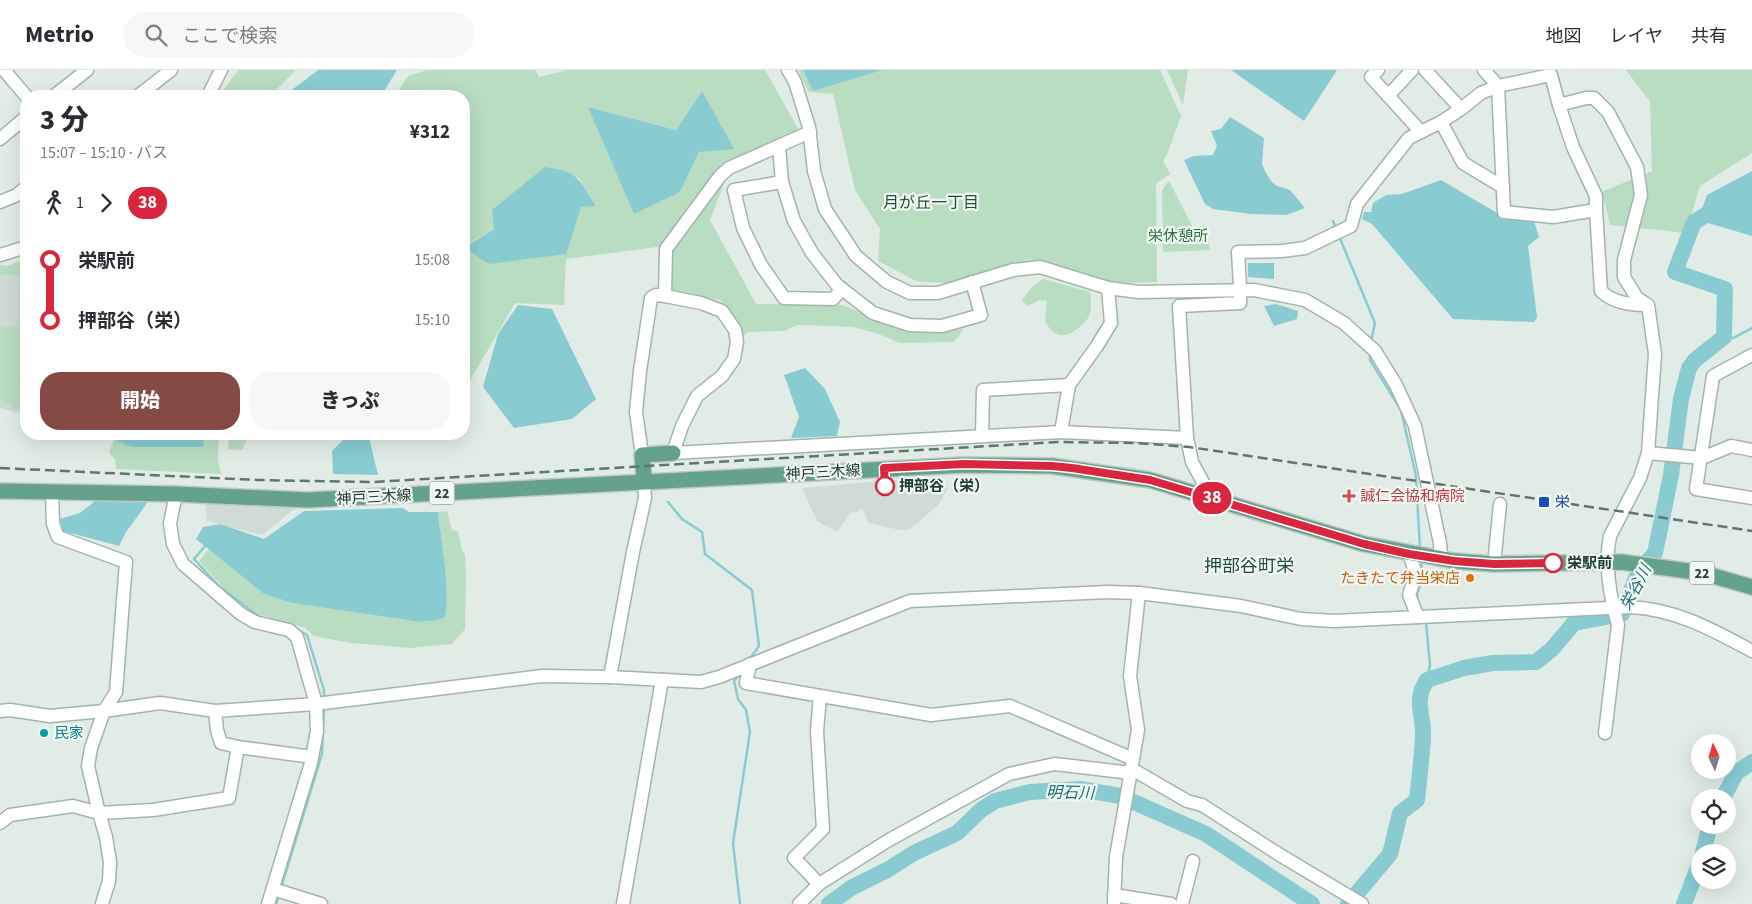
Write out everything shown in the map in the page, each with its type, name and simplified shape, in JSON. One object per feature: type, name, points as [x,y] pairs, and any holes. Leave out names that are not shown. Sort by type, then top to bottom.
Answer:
[{"type":"main road","points":[[644,480],[642,455],[673,453]]},
{"type":"main road","name":"神戸三木線","points":[[0,491],[176,494],[308,500],[644,480],[964,464],[1052,466],[1150,480],[1364,544],[1422,556],[1494,564],[1607,562],[1643,565],[1704,573],[1752,587]]},
{"type":"street","points":[[4,70],[21,90]]},
{"type":"street","points":[[72,90],[87,70]]},
{"type":"street","points":[[146,90],[171,70]]},
{"type":"street","points":[[211,90],[221,70]]},
{"type":"street","points":[[788,70],[795,82],[810,132],[814,171],[826,209],[856,256],[887,282],[910,293],[938,293],[1013,270],[1040,267],[1108,288],[1139,292],[1240,288],[1254,290],[1305,300],[1344,323],[1375,351],[1396,385],[1414,426],[1440,543],[1422,556],[1409,595],[1425,617]]},
{"type":"street","points":[[1378,70],[1371,77],[1421,132]]},
{"type":"street","points":[[1388,96],[1412,70]]},
{"type":"street","points":[[1425,70],[1461,109]]},
{"type":"street","points":[[1484,70],[1498,86],[1504,212],[1553,217],[1596,210]]},
{"type":"street","points":[[1204,496],[1205,486],[1192,462],[1187,438],[1179,306],[1240,304],[1238,252],[1282,251],[1305,248],[1351,226],[1355,211],[1409,138],[1441,122],[1481,93],[1498,86],[1551,75],[1573,147],[1596,196],[1601,290],[1605,295],[1624,303],[1648,305]]},
{"type":"street","points":[[1559,105],[1586,98],[1594,98],[1608,112],[1637,167],[1641,195],[1624,260],[1624,277],[1637,298],[1648,305],[1655,354],[1648,453],[1640,478],[1610,536],[1607,562],[1619,611],[1605,733]]},
{"type":"street","points":[[0,139],[20,122]]},
{"type":"street","points":[[1441,122],[1463,163],[1502,187]]},
{"type":"street","points":[[665,296],[666,249],[720,176],[729,168],[810,132]]},
{"type":"street","points":[[779,146],[782,182],[794,221],[812,253],[837,285],[873,313],[910,325],[942,326],[981,315],[972,282]]},
{"type":"street","points":[[782,182],[734,190],[743,228],[761,265],[784,298],[833,299],[842,289]]},
{"type":"street","points":[[0,202],[20,192]]},
{"type":"street","points":[[1,254],[20,249]]},
{"type":"street","points":[[1061,432],[1068,385],[1097,346],[1111,323],[1108,288]]},
{"type":"street","points":[[642,455],[636,412],[640,371],[652,298],[656,295],[701,303],[722,311],[736,330],[737,342],[734,358],[722,376],[697,396],[682,426],[673,453],[1061,432],[1187,438]]},
{"type":"street","points":[[1752,355],[1713,376],[1696,489],[1752,498]]},
{"type":"street","points":[[982,435],[982,390],[1068,385]]},
{"type":"street","points":[[1648,453],[1702,458],[1731,446],[1752,450]]},
{"type":"street","points":[[610,677],[645,498],[644,480]]},
{"type":"street","points":[[52,492],[53,524],[58,537],[126,562],[116,692],[104,712],[91,748],[88,766],[106,837],[110,862],[109,881],[102,904]]},
{"type":"street","points":[[176,494],[170,523],[173,544],[183,564],[241,614],[255,622],[289,630],[297,637],[316,704],[317,731],[312,757],[268,904]]},
{"type":"street","points":[[1495,554],[1500,504]]},
{"type":"street","points":[[0,711],[10,710],[50,716],[104,712],[160,703],[215,711],[316,704],[542,676],[610,677],[701,682],[719,677],[910,601],[1108,592],[1139,593],[1241,606],[1301,619],[1334,621],[1657,610],[1702,624],[1752,651]]},
{"type":"street","points":[[1139,593],[1130,676],[1138,730],[1116,857],[1114,899],[1171,904]]},
{"type":"street","points":[[750,664],[746,683],[930,715],[1010,706],[1132,767],[1187,801],[1202,805],[1362,904]]},
{"type":"street","points":[[623,904],[662,680]]},
{"type":"street","points":[[818,884],[794,858],[823,829],[817,731],[820,696]]},
{"type":"street","points":[[215,711],[217,730],[221,743],[312,757]]},
{"type":"street","points":[[0,823],[10,815],[73,806],[99,812],[153,810],[229,798],[238,747]]},
{"type":"street","points":[[799,904],[818,884],[889,840],[1009,774],[1055,764],[1132,767]]},
{"type":"street","points":[[1182,904],[1193,861]]},
{"type":"street","points":[[273,889],[321,904]]},
{"type":"shaded area","points":[[0,275],[20,276],[20,413],[0,408]]},
{"type":"shaded area","points":[[936,476],[939,482],[948,489],[938,505],[910,529],[900,530],[869,523],[862,508],[850,513],[837,532],[817,521],[802,488]]},
{"type":"shaded area","points":[[205,500],[297,507],[262,535],[207,521]]},
{"type":"green space","points":[[238,70],[296,70],[276,90],[223,90]]},
{"type":"green space","points":[[427,70],[535,70],[539,77],[567,70],[765,70],[800,132],[721,168],[665,246],[566,259],[564,305],[515,303],[470,381],[470,252],[489,263],[581,207],[596,206],[578,177],[470,243],[470,90],[399,90],[408,76]],"holes":[[[702,91],[699,152],[680,192],[588,107],[676,130]]]},
{"type":"green space","points":[[798,70],[1160,70],[1181,116],[1163,161],[1170,174],[1156,184],[1157,282],[1114,283],[1030,259],[954,284],[916,281],[878,261],[880,229],[855,190],[833,94],[809,92]]},
{"type":"green space","points":[[1167,70],[1188,70],[1183,105]]},
{"type":"green space","points":[[1626,70],[1752,70],[1752,153],[1700,186],[1686,233],[1610,225],[1602,192],[1652,171],[1650,102]]},
{"type":"green space","points":[[727,176],[710,220],[756,304],[843,305],[901,330],[964,329],[954,342],[900,343],[879,334],[853,327],[797,325],[784,331],[748,332],[737,342],[721,300],[693,297],[667,291],[670,250],[692,227]]},
{"type":"green space","name":"栄休憩所","points":[[1169,181],[1194,230],[1207,235],[1210,250],[1163,252],[1162,192]]},
{"type":"green space","points":[[20,261],[20,276],[0,275],[0,265],[7,266]]},
{"type":"green space","points":[[1043,279],[1090,292],[1091,307],[1089,316],[1076,330],[1063,335],[1057,334],[1051,330],[1045,321],[1047,301],[1040,300],[1027,306],[1022,301],[1030,289]]},
{"type":"green space","points":[[0,326],[20,328],[20,409],[0,400]]},
{"type":"green space","points":[[114,440],[131,447],[195,440],[219,440],[218,460],[221,474],[116,469],[115,459],[109,453]]},
{"type":"green space","points":[[229,440],[246,440],[242,450],[228,449]]},
{"type":"green space","points":[[447,511],[452,530],[458,531],[462,551],[465,554],[466,579],[465,629],[452,644],[411,648],[351,643],[314,636],[305,628],[258,614],[221,585],[199,561],[209,549],[264,594],[292,603],[420,622],[437,620],[445,617],[447,606],[445,565],[438,512]]},
{"type":"water","points":[[318,70],[397,70],[385,90],[292,90]]},
{"type":"water","points":[[803,70],[882,70],[813,91]]},
{"type":"water","points":[[1231,70],[1337,70],[1304,121]]},
{"type":"water","points":[[702,91],[734,149],[699,152],[680,192],[634,214],[588,107],[676,130]]},
{"type":"water","points":[[1230,117],[1264,138],[1262,164],[1266,173],[1277,186],[1290,190],[1305,208],[1286,215],[1251,214],[1213,209],[1205,204],[1184,160],[1194,156],[1213,155],[1217,146],[1211,131],[1221,129]]},
{"type":"water","points":[[545,167],[571,174],[581,183],[596,206],[581,207],[566,254],[489,264],[470,252],[470,244],[494,229],[492,210]]},
{"type":"water","points":[[1752,171],[1752,236],[1698,220],[1707,195]]},
{"type":"water","points":[[1441,180],[1504,217],[1534,221],[1539,237],[1528,246],[1537,317],[1534,322],[1453,319],[1372,224],[1362,219],[1364,212],[1371,212],[1373,203],[1386,195],[1402,194]]},
{"type":"water","points":[[1248,263],[1274,263],[1274,279],[1248,277]]},
{"type":"water","points":[[1276,304],[1298,311],[1297,319],[1274,326],[1264,306]]},
{"type":"water","points":[[518,305],[552,309],[596,399],[572,419],[514,428],[483,387],[498,334]]},
{"type":"water","points":[[805,368],[825,389],[840,422],[837,436],[791,438],[799,417],[784,375]]},
{"type":"water","points":[[116,440],[204,440],[203,447],[131,447]]},
{"type":"water","points":[[343,440],[369,440],[378,475],[333,474],[332,451]]},
{"type":"water","points":[[150,499],[126,532],[119,546],[63,531],[60,519],[80,513],[95,501]]},
{"type":"water","points":[[403,508],[409,512],[438,512],[445,565],[447,606],[445,617],[437,620],[420,622],[292,603],[264,594],[196,539],[203,527],[220,524],[264,539],[304,511]]},
{"type":"waterway","name":"栄谷川","points":[[1348,904],[1390,854],[1400,813],[1417,800],[1423,737],[1420,701],[1427,680],[1464,668],[1493,663],[1536,662],[1552,649],[1574,623],[1622,614],[1639,571],[1655,553],[1671,475],[1681,399],[1689,368],[1695,360],[1724,337],[1725,289],[1675,272],[1694,222],[1752,188]]},
{"type":"waterway","points":[[1333,221],[1336,229]]},
{"type":"waterway","points":[[1339,236],[1375,323],[1371,341]]},
{"type":"waterway","points":[[1724,337],[1733,338],[1752,328]]},
{"type":"waterway","points":[[1370,351],[1370,360],[1401,410],[1416,476],[1420,550]]},
{"type":"waterway","points":[[668,502],[682,519],[702,532],[705,554],[752,590],[759,646],[749,660]]},
{"type":"waterway","points":[[205,546],[194,559],[218,585],[260,617]]},
{"type":"waterway","points":[[1421,561],[1423,576],[1417,594],[1419,607],[1425,612]]},
{"type":"waterway","points":[[1426,622],[1430,665],[1427,680]]},
{"type":"waterway","points":[[294,628],[307,635],[324,690],[324,700]]},
{"type":"waterway","points":[[739,675],[734,681],[738,699],[746,710],[750,732],[733,843],[740,904]]},
{"type":"waterway","points":[[281,888],[322,754],[324,708]]},
{"type":"waterway","name":"明石川","points":[[1728,789],[1736,773],[1752,762]]},
{"type":"waterway","name":"明石川","points":[[829,904],[851,888],[887,870],[914,853],[957,833],[981,810],[995,801],[1030,792],[1080,789],[1120,796],[1206,834],[1312,904]]},
{"type":"waterway","name":"明石川","points":[[1705,844],[1708,834]]},
{"type":"waterway","name":"明石川","points":[[1684,904],[1691,886]]},
{"type":"waterway","points":[[276,904],[279,896]]},
{"type":"railway","points":[[0,468],[258,480],[373,482],[1058,442],[1136,443],[1189,447],[1752,531]]},
{"type":"bus line","name":"38","points":[[885,486],[884,468],[964,464],[1052,466],[1150,480],[1364,544],[1409,554],[1454,561],[1494,564],[1553,563]]},
{"type":"place","name":"押部谷（栄）","points":[[885,486]]},
{"type":"place","name":"誠仁会協和病院","points":[[1349,496]]},
{"type":"place","name":"栄","points":[[1544,502]]},
{"type":"place","name":"栄駅前","points":[[1553,563]]},
{"type":"place","name":"たきたて弁当栄店","points":[[1470,578]]},
{"type":"place","name":"民家","points":[[44,733]]},
{"type":"district","name":"月が丘一丁目","points":[[931,202]]},
{"type":"district","name":"押部谷町栄","points":[[1249,566]]}]
